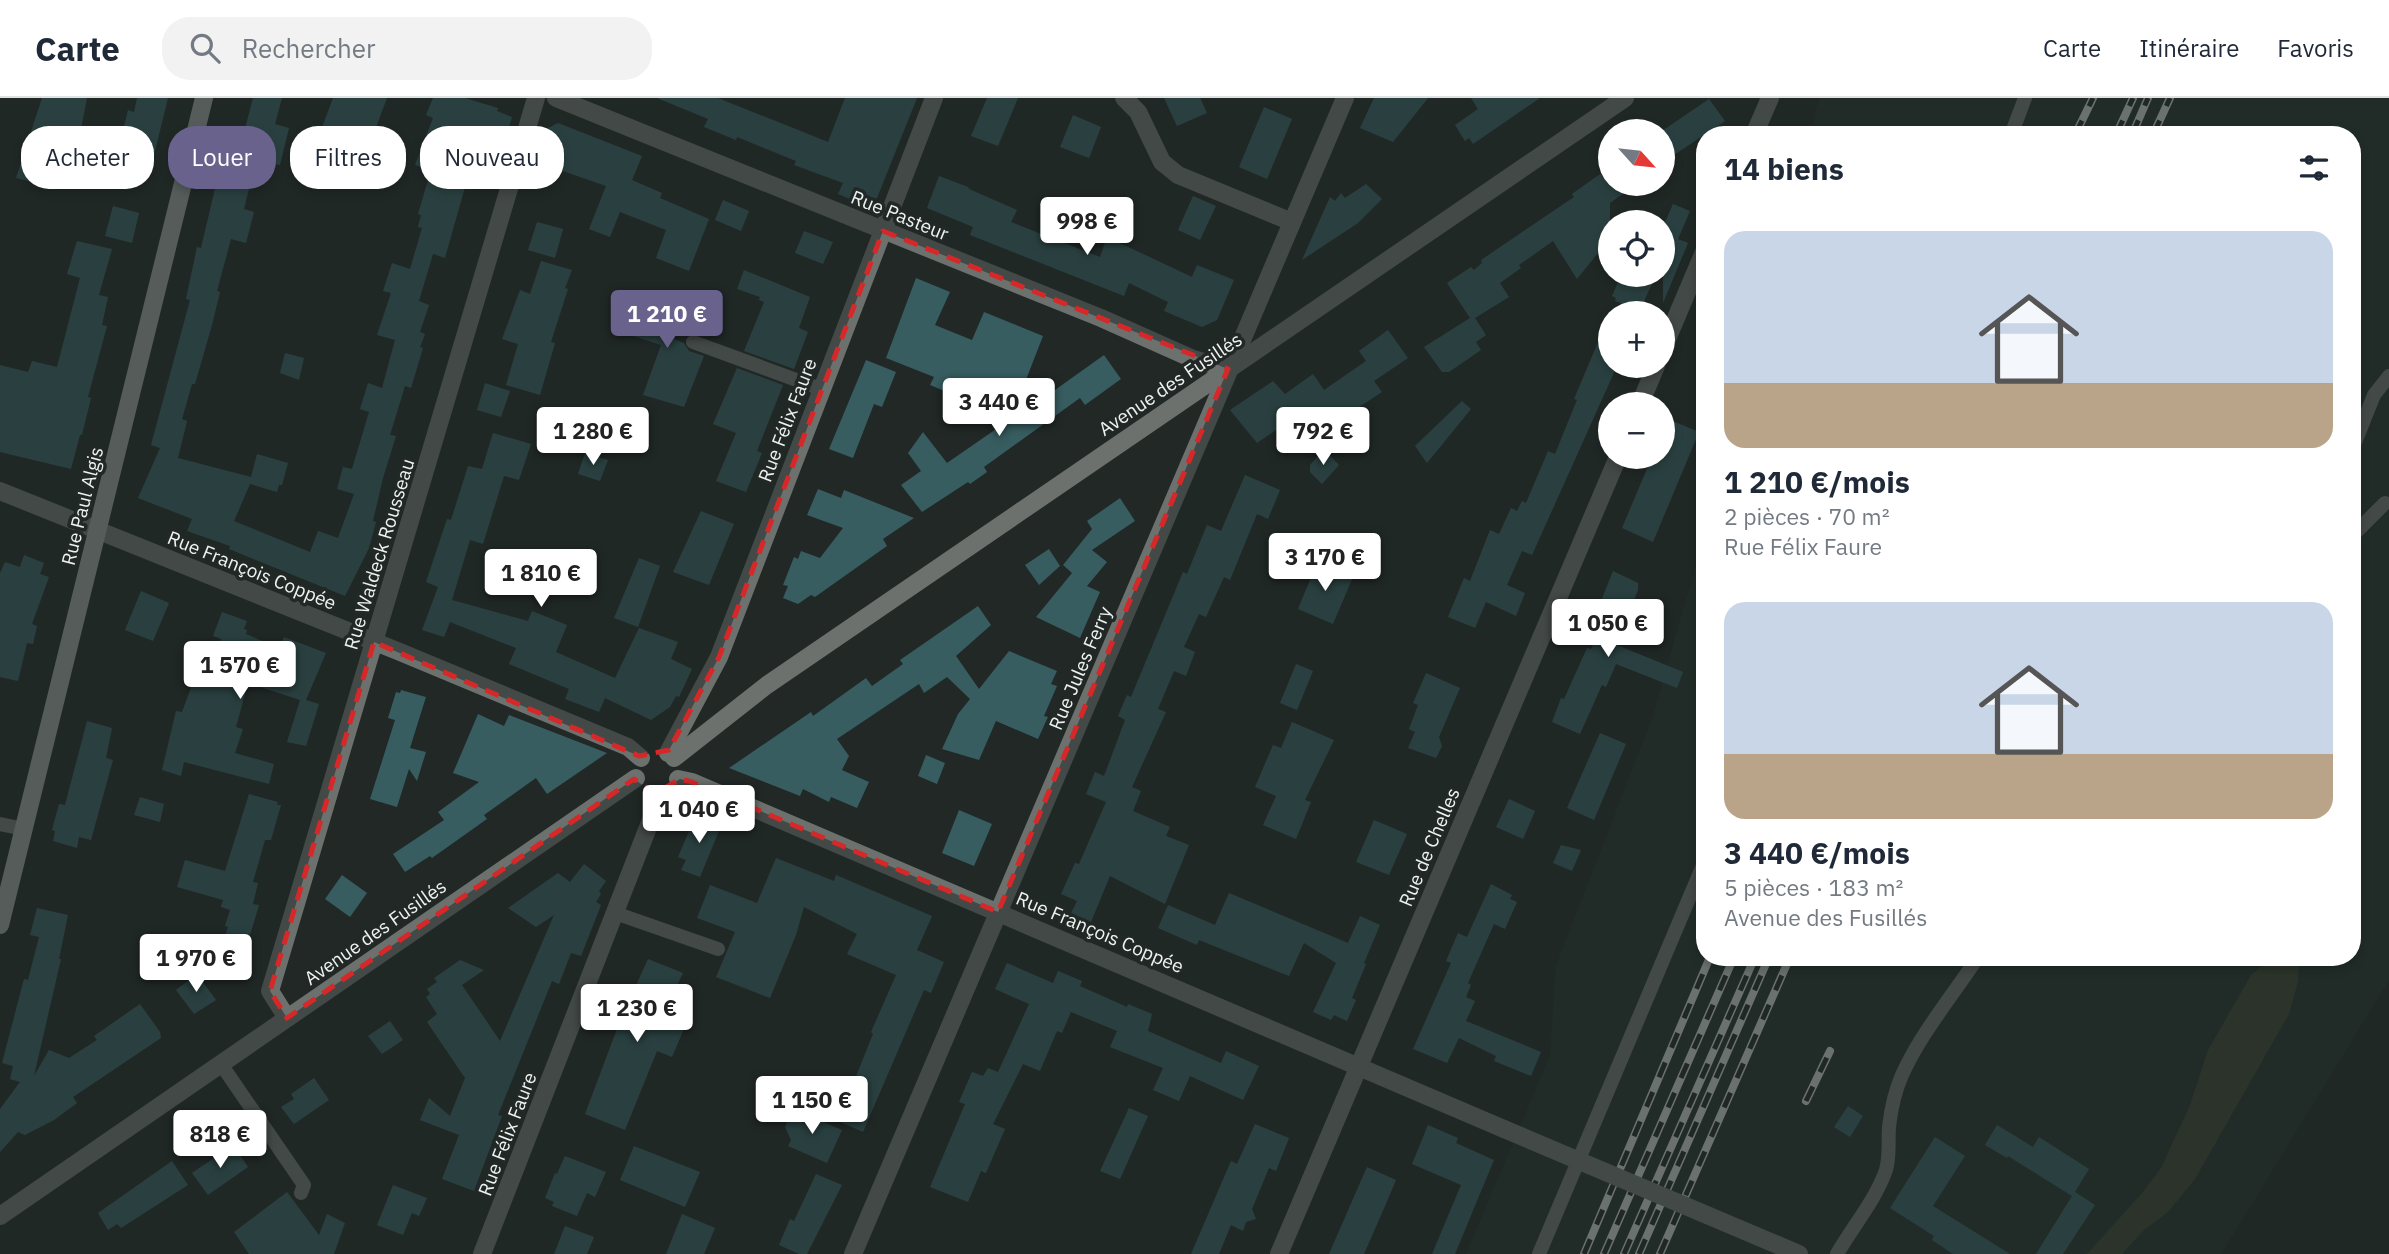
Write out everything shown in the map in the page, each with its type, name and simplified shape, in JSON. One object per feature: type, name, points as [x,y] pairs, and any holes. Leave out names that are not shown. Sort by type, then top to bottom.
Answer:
[{"type":"street","name":"Rue Paul Algis","points":[[0,925],[204,98]]},
{"type":"street","name":"Rue Waldeck Rousseau","points":[[287,1018],[270,991],[536,98]]},
{"type":"street","name":"Rue Pasteur","points":[[556,98],[1101,318],[1193,359],[1228,369]]},
{"type":"street","name":"Rue Félix Faure","points":[[671,755],[719,657],[934,98]]},
{"type":"street","points":[[1124,98],[1138,112],[1161,162],[1178,176],[1292,222]]},
{"type":"street","name":"Rue Jules Ferry","points":[[853,1254],[1345,98]]},
{"type":"street","name":"Avenue des Fusillés","points":[[671,755],[761,690],[1625,98]]},
{"type":"street","points":[[1758,126],[1770,98]]},
{"type":"street","points":[[1675,320],[1696,271]]},
{"type":"street","name":"Rue de Chelles","points":[[1279,1254],[1613,469]]},
{"type":"street","name":"Rue François Coppée","points":[[0,491],[628,747],[640,758]]},
{"type":"street","points":[[654,750],[671,755],[678,764],[678,779],[672,789],[661,794],[649,793],[643,789],[636,778],[640,758],[654,750]]},
{"type":"street","name":"Avenue des Fusillés","points":[[0,1216],[636,778]]},
{"type":"street","name":"Rue François Coppée","points":[[678,779],[692,782],[1360,1065],[1799,1254]]},
{"type":"street","name":"Rue Félix Faure","points":[[482,1254],[661,794]]},
{"type":"lane","points":[[2014,126],[2025,98]]},
{"type":"lane","points":[[693,342],[821,389]]},
{"type":"lane","points":[[2361,428],[2374,395],[2389,376]]},
{"type":"lane","points":[[2361,527],[2385,503]]},
{"type":"lane","points":[[0,824],[24,829]]},
{"type":"lane","points":[[1539,1254],[1696,882]]},
{"type":"lane","points":[[615,913],[718,949]]},
{"type":"lane","points":[[1837,1254],[1864,1212],[1885,1170],[1894,1096],[1902,1074],[1972,966]]},
{"type":"lane","points":[[221,1064],[304,1185],[302,1192]]},
{"type":"highlighted area","points":[[883,231],[1228,369],[998,912],[692,782],[680,779],[655,794],[634,779],[287,1018],[270,991],[374,642],[639,756],[669,750],[719,657]]},
{"type":"shaded area","points":[[1819,98],[2389,98],[2389,980],[2221,1254],[1466,1254],[1550,1056],[1556,966],[1652,719],[1696,565],[1696,966],[2361,966],[2361,126],[1813,126]]},
{"type":"green space","points":[[2262,966],[2299,966],[2298,982],[2289,1014],[2195,1179],[2168,1212],[2144,1230],[2122,1254],[2087,1254],[2161,1168],[2190,1105],[2208,1050],[2251,975]]},
{"type":"building","points":[[42,98],[87,98],[82,126],[33,126]]},
{"type":"building","points":[[137,98],[168,98],[154,155],[154,126],[124,126],[128,110],[134,112]]},
{"type":"building","points":[[253,98],[282,98],[275,124],[289,128],[280,165],[276,164],[276,126],[246,126]]},
{"type":"building","points":[[333,98],[387,98],[376,126],[323,126]]},
{"type":"building","points":[[433,98],[465,98],[498,108],[497,111],[512,117],[509,126],[430,126],[433,118],[426,115]]},
{"type":"building","points":[[657,98],[718,98],[828,142],[845,98],[917,98],[877,198],[862,204],[838,194],[843,183],[794,165],[796,161],[737,137],[736,140],[704,127],[708,119]]},
{"type":"building","points":[[987,98],[1018,98],[998,146],[971,136]]},
{"type":"building","points":[[1164,98],[1200,98],[1207,113],[1177,126]]},
{"type":"building","points":[[1374,98],[1428,98],[1393,142],[1360,128]]},
{"type":"building","points":[[1471,98],[1540,98],[1473,144],[1469,138],[1465,141],[1455,125],[1478,109]]},
{"type":"building","points":[[1709,99],[1725,121],[1718,126],[1696,126],[1696,140],[1675,154],[1675,122]]},
{"type":"building","points":[[1264,107],[1292,119],[1267,179],[1239,167]]},
{"type":"building","points":[[1073,115],[1101,127],[1089,158],[1060,147]]},
{"type":"building","points":[[558,123],[642,156],[632,180],[662,193],[660,198],[709,219],[689,271],[656,258],[666,230],[620,212],[610,237],[589,229],[606,186],[564,171],[564,126],[552,126]]},
{"type":"building","points":[[420,152],[420,167],[415,165]]},
{"type":"building","points":[[21,163],[21,179],[16,178]]},
{"type":"building","points":[[939,176],[1017,210],[1011,222],[1100,257],[1107,237],[1192,277],[1197,265],[1234,280],[1217,320],[1202,327],[1164,311],[1168,302],[1129,283],[1124,296],[970,235],[973,227],[927,208]]},
{"type":"building","points":[[1598,176],[1598,196],[1620,196],[1610,203],[1610,210],[1598,210],[1598,253],[1577,279],[1553,241],[1519,265],[1521,268],[1500,283],[1509,297],[1475,318],[1486,335],[1476,342],[1481,350],[1449,372],[1442,372],[1424,347],[1470,318],[1447,283],[1471,267],[1474,270],[1482,263],[1481,260],[1574,197],[1572,194]]},
{"type":"building","points":[[1366,184],[1382,199],[1358,223],[1302,260],[1330,197],[1335,201],[1341,193],[1345,198]]},
{"type":"building","points":[[215,189],[249,189],[244,209],[254,212],[246,243],[231,239],[217,291],[220,292],[212,325],[182,419],[187,421],[178,458],[251,477],[257,454],[288,463],[282,485],[279,485],[277,492],[250,484],[234,521],[310,552],[318,531],[338,538],[354,494],[337,489],[343,467],[352,469],[369,412],[360,409],[368,383],[382,388],[395,340],[377,335],[391,293],[383,291],[392,263],[410,269],[422,228],[418,227],[421,215],[418,214],[425,189],[464,189],[445,258],[433,254],[419,301],[429,305],[420,332],[425,334],[420,347],[423,348],[411,388],[405,386],[390,435],[396,436],[383,478],[369,548],[345,596],[229,549],[230,546],[187,531],[192,519],[138,498],[160,448],[151,445],[190,300],[186,299],[197,247],[201,248]]},
{"type":"building","points":[[1193,196],[1216,206],[1200,240],[1178,230]]},
{"type":"building","points":[[723,200],[749,211],[741,231],[715,220]]},
{"type":"building","points":[[1673,204],[1690,211],[1678,239],[1688,243],[1675,274],[1675,210],[1670,210]]},
{"type":"building","points":[[113,206],[139,213],[132,243],[105,236]]},
{"type":"building","points":[[537,222],[563,229],[555,258],[528,250]]},
{"type":"building","points":[[804,231],[833,242],[823,264],[795,253]]},
{"type":"building","points":[[77,241],[112,249],[99,295],[108,297],[102,325],[107,326],[88,397],[91,398],[82,435],[71,469],[0,452],[0,365],[28,372],[32,361],[57,367],[80,278],[67,274]]},
{"type":"building","points":[[541,261],[572,270],[551,342],[555,343],[540,395],[506,385],[518,344],[502,339],[520,290],[530,294]]},
{"type":"building","points":[[744,270],[810,297],[799,328],[808,332],[794,369],[744,351],[764,302],[759,300],[760,297],[737,289]]},
{"type":"building","points":[[916,278],[950,292],[935,325],[972,340],[984,312],[1043,336],[1015,408],[998,383],[952,390],[949,393],[930,385],[934,377],[886,358]]},
{"type":"building","points":[[1616,287],[1651,287],[1644,301],[1615,301],[1616,298],[1612,296]]},
{"type":"building","points":[[1663,287],[1670,287],[1664,301]]},
{"type":"building","points":[[645,290],[687,308],[674,339],[684,343],[689,351],[704,356],[684,407],[643,395],[661,345],[630,335]]},
{"type":"building","points":[[1388,330],[1408,358],[1374,381],[1382,392],[1309,440],[1291,420],[1257,443],[1230,410],[1273,381],[1285,394],[1313,374],[1324,390],[1366,361],[1359,351]]},
{"type":"building","points":[[1598,342],[1598,378],[1612,378],[1605,392],[1598,392],[1598,408],[1532,555],[1522,551],[1507,585],[1525,593],[1516,616],[1486,602],[1475,628],[1448,617],[1464,578],[1470,581],[1490,530],[1499,534],[1511,508],[1517,511],[1522,501],[1526,503],[1548,451],[1555,454],[1577,400],[1574,399]]},
{"type":"building","points":[[285,353],[304,358],[299,380],[280,373]]},
{"type":"building","points":[[1104,355],[1121,379],[1085,405],[1080,398],[984,467],[987,472],[970,484],[968,482],[922,512],[901,485],[921,471],[908,453],[923,432],[947,463]]},
{"type":"building","points":[[866,360],[896,372],[882,407],[874,404],[853,458],[829,449]]},
{"type":"building","points":[[737,368],[783,385],[757,451],[762,453],[746,492],[716,481],[736,433],[713,424]]},
{"type":"building","points":[[485,383],[510,391],[501,417],[477,410]]},
{"type":"building","points":[[1462,401],[1471,409],[1427,463],[1415,446]]},
{"type":"building","points":[[1675,422],[1696,431],[1696,439],[1653,542],[1622,528],[1647,469],[1675,469]]},
{"type":"building","points":[[493,433],[531,444],[519,480],[504,476],[483,544],[470,540],[452,600],[528,621],[532,611],[567,625],[556,652],[615,678],[639,628],[678,642],[671,659],[692,669],[679,697],[676,696],[670,707],[651,720],[605,698],[599,712],[565,699],[569,689],[509,664],[516,648],[450,622],[444,637],[422,630],[438,587],[426,582],[447,519],[451,520],[468,466],[482,469]]},
{"type":"building","points":[[1324,449],[1339,465],[1322,484],[1310,472],[1310,465]]},
{"type":"building","points":[[585,453],[608,460],[600,481],[578,474]]},
{"type":"building","points":[[1245,475],[1280,490],[1268,519],[1257,514],[1230,580],[1224,577],[1206,617],[1199,614],[1184,647],[1195,652],[1186,676],[1174,671],[1158,709],[1166,712],[1132,787],[1141,791],[1133,811],[1170,827],[1166,836],[1189,845],[1165,904],[1110,876],[1091,922],[1071,913],[1077,901],[1061,894],[1075,863],[1079,864],[1106,802],[1086,794],[1095,772],[1104,776],[1125,720],[1118,716],[1127,695],[1131,697],[1183,572],[1187,574],[1207,525],[1221,531]]},
{"type":"building","points":[[818,489],[841,498],[844,490],[914,518],[883,539],[887,546],[815,597],[811,595],[798,604],[783,598],[788,586],[783,585],[794,557],[798,559],[801,551],[820,558],[843,528],[807,515]]},
{"type":"building","points":[[1120,498],[1135,521],[1092,550],[1107,562],[1087,586],[1100,592],[1080,638],[1036,617],[1072,573],[1063,565],[1092,529],[1087,521]]},
{"type":"building","points":[[701,511],[734,524],[709,585],[673,572]]},
{"type":"building","points":[[1049,549],[1060,566],[1039,585],[1025,565]]},
{"type":"building","points":[[24,555],[44,563],[40,574],[49,577],[32,624],[37,626],[33,644],[27,643],[18,681],[0,677],[0,573],[5,562],[20,567]]},
{"type":"building","points":[[639,558],[660,566],[638,627],[614,618]]},
{"type":"building","points":[[1317,563],[1353,577],[1333,624],[1298,609]]},
{"type":"building","points":[[1613,571],[1638,583],[1638,590],[1617,645],[1683,672],[1677,688],[1616,664],[1606,687],[1602,685],[1580,734],[1552,722],[1561,698],[1564,699],[1587,648],[1591,649],[1612,605],[1601,601]]},
{"type":"building","points":[[141,591],[169,603],[153,641],[125,630]]},
{"type":"building","points":[[978,606],[991,625],[956,656],[979,689],[1009,651],[1057,671],[1051,684],[1057,686],[1044,716],[1048,717],[1038,739],[996,721],[979,760],[942,749],[958,714],[970,699],[947,677],[924,693],[919,684],[837,739],[849,756],[842,770],[869,782],[857,808],[831,797],[829,802],[803,789],[800,796],[729,768],[811,712],[813,716],[866,678],[872,686],[903,664],[900,660]]},
{"type":"building","points":[[222,612],[247,621],[244,629],[247,630],[246,634],[279,648],[284,637],[326,653],[306,700],[319,704],[306,746],[287,742],[300,700],[248,683],[236,727],[243,729],[235,753],[274,764],[269,784],[184,762],[181,776],[162,770],[176,711],[182,712],[198,669],[212,672],[221,639],[213,636]]},
{"type":"building","points":[[1296,664],[1313,671],[1297,710],[1280,703]]},
{"type":"building","points":[[1426,673],[1460,688],[1439,737],[1442,746],[1436,758],[1408,748],[1415,732],[1409,729],[1418,705],[1413,703]]},
{"type":"building","points":[[401,690],[426,697],[410,748],[426,752],[417,781],[409,769],[397,807],[370,799],[395,720],[388,718],[396,692],[400,693]]},
{"type":"building","points":[[478,714],[504,726],[509,715],[607,753],[547,794],[536,778],[484,815],[487,819],[432,858],[430,856],[405,872],[393,854],[444,820],[438,812],[479,782],[453,773]]},
{"type":"building","points":[[87,721],[112,728],[106,758],[113,760],[91,840],[79,837],[77,848],[53,841],[55,831],[52,830],[59,804],[65,805]]},
{"type":"building","points":[[1292,722],[1334,740],[1305,800],[1311,802],[1296,839],[1263,825],[1276,796],[1255,787],[1273,745],[1281,748]]},
{"type":"building","points":[[1600,733],[1626,744],[1594,820],[1567,808]]},
{"type":"building","points":[[926,755],[945,763],[937,784],[918,776]]},
{"type":"building","points":[[249,794],[281,805],[271,840],[265,840],[253,882],[258,883],[253,904],[259,905],[238,975],[214,967],[228,927],[225,926],[230,910],[221,907],[223,900],[177,887],[185,860],[225,871]]},
{"type":"building","points":[[140,797],[164,804],[160,822],[134,815]]},
{"type":"building","points":[[1509,799],[1535,811],[1523,839],[1496,827]]},
{"type":"building","points":[[959,810],[992,824],[974,866],[942,853]]},
{"type":"building","points":[[696,815],[721,826],[700,877],[681,870],[686,860],[678,857]]},
{"type":"building","points":[[1374,820],[1407,834],[1389,875],[1356,862]]},
{"type":"building","points":[[1561,845],[1581,850],[1572,871],[1553,863]]},
{"type":"building","points":[[776,858],[834,881],[836,875],[932,916],[917,950],[944,962],[931,993],[924,990],[863,1132],[838,1121],[873,1034],[871,1032],[896,975],[847,954],[857,934],[804,907],[796,935],[770,998],[716,977],[735,932],[697,918],[710,885],[757,903]]},
{"type":"building","points":[[584,864],[606,881],[599,891],[601,894],[596,902],[601,905],[581,956],[571,953],[559,984],[552,981],[498,1115],[502,1116],[474,1191],[442,1179],[459,1135],[420,1120],[429,1098],[450,1116],[465,1078],[427,1022],[437,1014],[426,997],[430,994],[427,989],[437,982],[434,978],[460,960],[484,970],[462,985],[500,1041],[554,915],[536,927],[508,908],[558,873],[570,882]]},
{"type":"building","points":[[342,875],[367,893],[350,917],[325,899]]},
{"type":"building","points":[[1491,884],[1512,895],[1510,899],[1517,902],[1505,929],[1494,924],[1468,983],[1471,985],[1466,997],[1475,1001],[1466,1021],[1541,1052],[1531,1076],[1494,1061],[1496,1056],[1459,1038],[1447,1063],[1413,1049],[1451,963],[1446,961],[1458,933],[1467,937]]},
{"type":"building","points":[[1229,893],[1348,943],[1360,916],[1380,925],[1364,963],[1366,964],[1352,998],[1356,1000],[1347,1021],[1334,1015],[1331,1020],[1313,1012],[1336,963],[1304,943],[1289,976],[1199,940],[1197,945],[1158,928],[1168,905],[1215,925]]},
{"type":"building","points":[[37,908],[68,915],[61,959],[34,1076],[49,1050],[69,1058],[97,1040],[94,1036],[140,1004],[160,1032],[161,1038],[73,1097],[77,1103],[54,1120],[25,1135],[18,1132],[0,1152],[0,1109],[20,1082],[10,1079],[13,1066],[2,1063],[24,979],[28,980],[39,937],[30,935]]},
{"type":"building","points":[[648,959],[683,973],[666,1008],[679,1013],[677,1018],[687,1022],[672,1057],[657,1051],[625,1130],[585,1114],[617,1029],[609,1024],[619,1002],[627,1005]]},
{"type":"building","points":[[1007,963],[1053,983],[1058,971],[1082,981],[1080,986],[1127,1007],[1128,1004],[1152,1014],[1148,1031],[1221,1063],[1226,1051],[1259,1066],[1243,1100],[1190,1076],[1179,1101],[1153,1090],[1163,1068],[1110,1047],[1117,1031],[1071,1012],[1062,1033],[1057,1031],[1040,1071],[1023,1064],[993,1124],[1005,1129],[986,1173],[981,1171],[968,1202],[930,1187],[965,1104],[959,1102],[972,1072],[983,1076],[988,1068],[998,1072],[1029,1004],[995,989]]},
{"type":"building","points":[[197,974],[216,1000],[194,1014],[176,990]]},
{"type":"building","points":[[390,1021],[403,1040],[382,1054],[368,1036]]},
{"type":"building","points":[[314,1078],[329,1100],[294,1124],[281,1107],[294,1099],[291,1094]]},
{"type":"building","points":[[1848,1106],[1863,1116],[1850,1137],[1834,1127]]},
{"type":"building","points":[[1129,1108],[1148,1116],[1120,1179],[1100,1171]]},
{"type":"building","points":[[793,1109],[842,1130],[827,1163],[788,1146],[791,1140],[785,1127]]},
{"type":"building","points":[[1255,1124],[1289,1138],[1276,1171],[1269,1168],[1252,1209],[1256,1219],[1246,1222],[1243,1231],[1231,1225],[1219,1254],[1191,1254],[1231,1161],[1237,1164]]},
{"type":"building","points":[[1428,1125],[1458,1138],[1456,1143],[1494,1160],[1455,1254],[1432,1254],[1461,1185],[1412,1164]]},
{"type":"building","points":[[1997,1125],[2033,1147],[2039,1137],[2089,1169],[2075,1192],[2095,1205],[2063,1254],[2036,1254],[2072,1196],[2008,1156],[2007,1158],[1985,1145]]},
{"type":"building","points":[[1935,1137],[1965,1156],[1933,1206],[2010,1254],[1953,1254],[1932,1240],[1934,1236],[1890,1208]]},
{"type":"building","points":[[233,1145],[248,1167],[208,1195],[192,1173]]},
{"type":"building","points":[[634,1146],[700,1172],[685,1207],[620,1180]]},
{"type":"building","points":[[565,1156],[606,1172],[595,1197],[587,1193],[577,1216],[552,1206],[554,1202],[545,1198]]},
{"type":"building","points":[[172,1161],[188,1185],[121,1228],[117,1224],[108,1230],[98,1213]]},
{"type":"building","points":[[1367,1167],[1396,1180],[1385,1206],[1364,1254],[1329,1254]]},
{"type":"building","points":[[816,1174],[842,1185],[807,1254],[799,1254],[779,1245],[790,1219],[794,1221]]},
{"type":"building","points":[[393,1185],[427,1198],[419,1216],[412,1213],[403,1235],[377,1225]]},
{"type":"building","points":[[287,1192],[319,1235],[327,1214],[345,1223],[334,1254],[249,1254],[234,1232]]},
{"type":"building","points":[[682,1214],[715,1228],[704,1254],[666,1254]]},
{"type":"building","points":[[565,1226],[594,1237],[587,1254],[554,1254]]},
{"type":"railway","points":[[2079,126],[2093,98]]},
{"type":"railway","points":[[2120,126],[2133,98]]},
{"type":"railway","points":[[2136,126],[2148,98]]},
{"type":"railway","points":[[2157,126],[2170,98]]},
{"type":"railway","points":[[1584,1254],[1706,966]]},
{"type":"railway","points":[[1604,1254],[1730,966]]},
{"type":"railway","points":[[1624,1254],[1751,966]]},
{"type":"railway","points":[[1639,1254],[1765,966]]},
{"type":"railway","points":[[1660,1254],[1786,966]]},
{"type":"railway","points":[[1806,1101],[1830,1051]]}]
